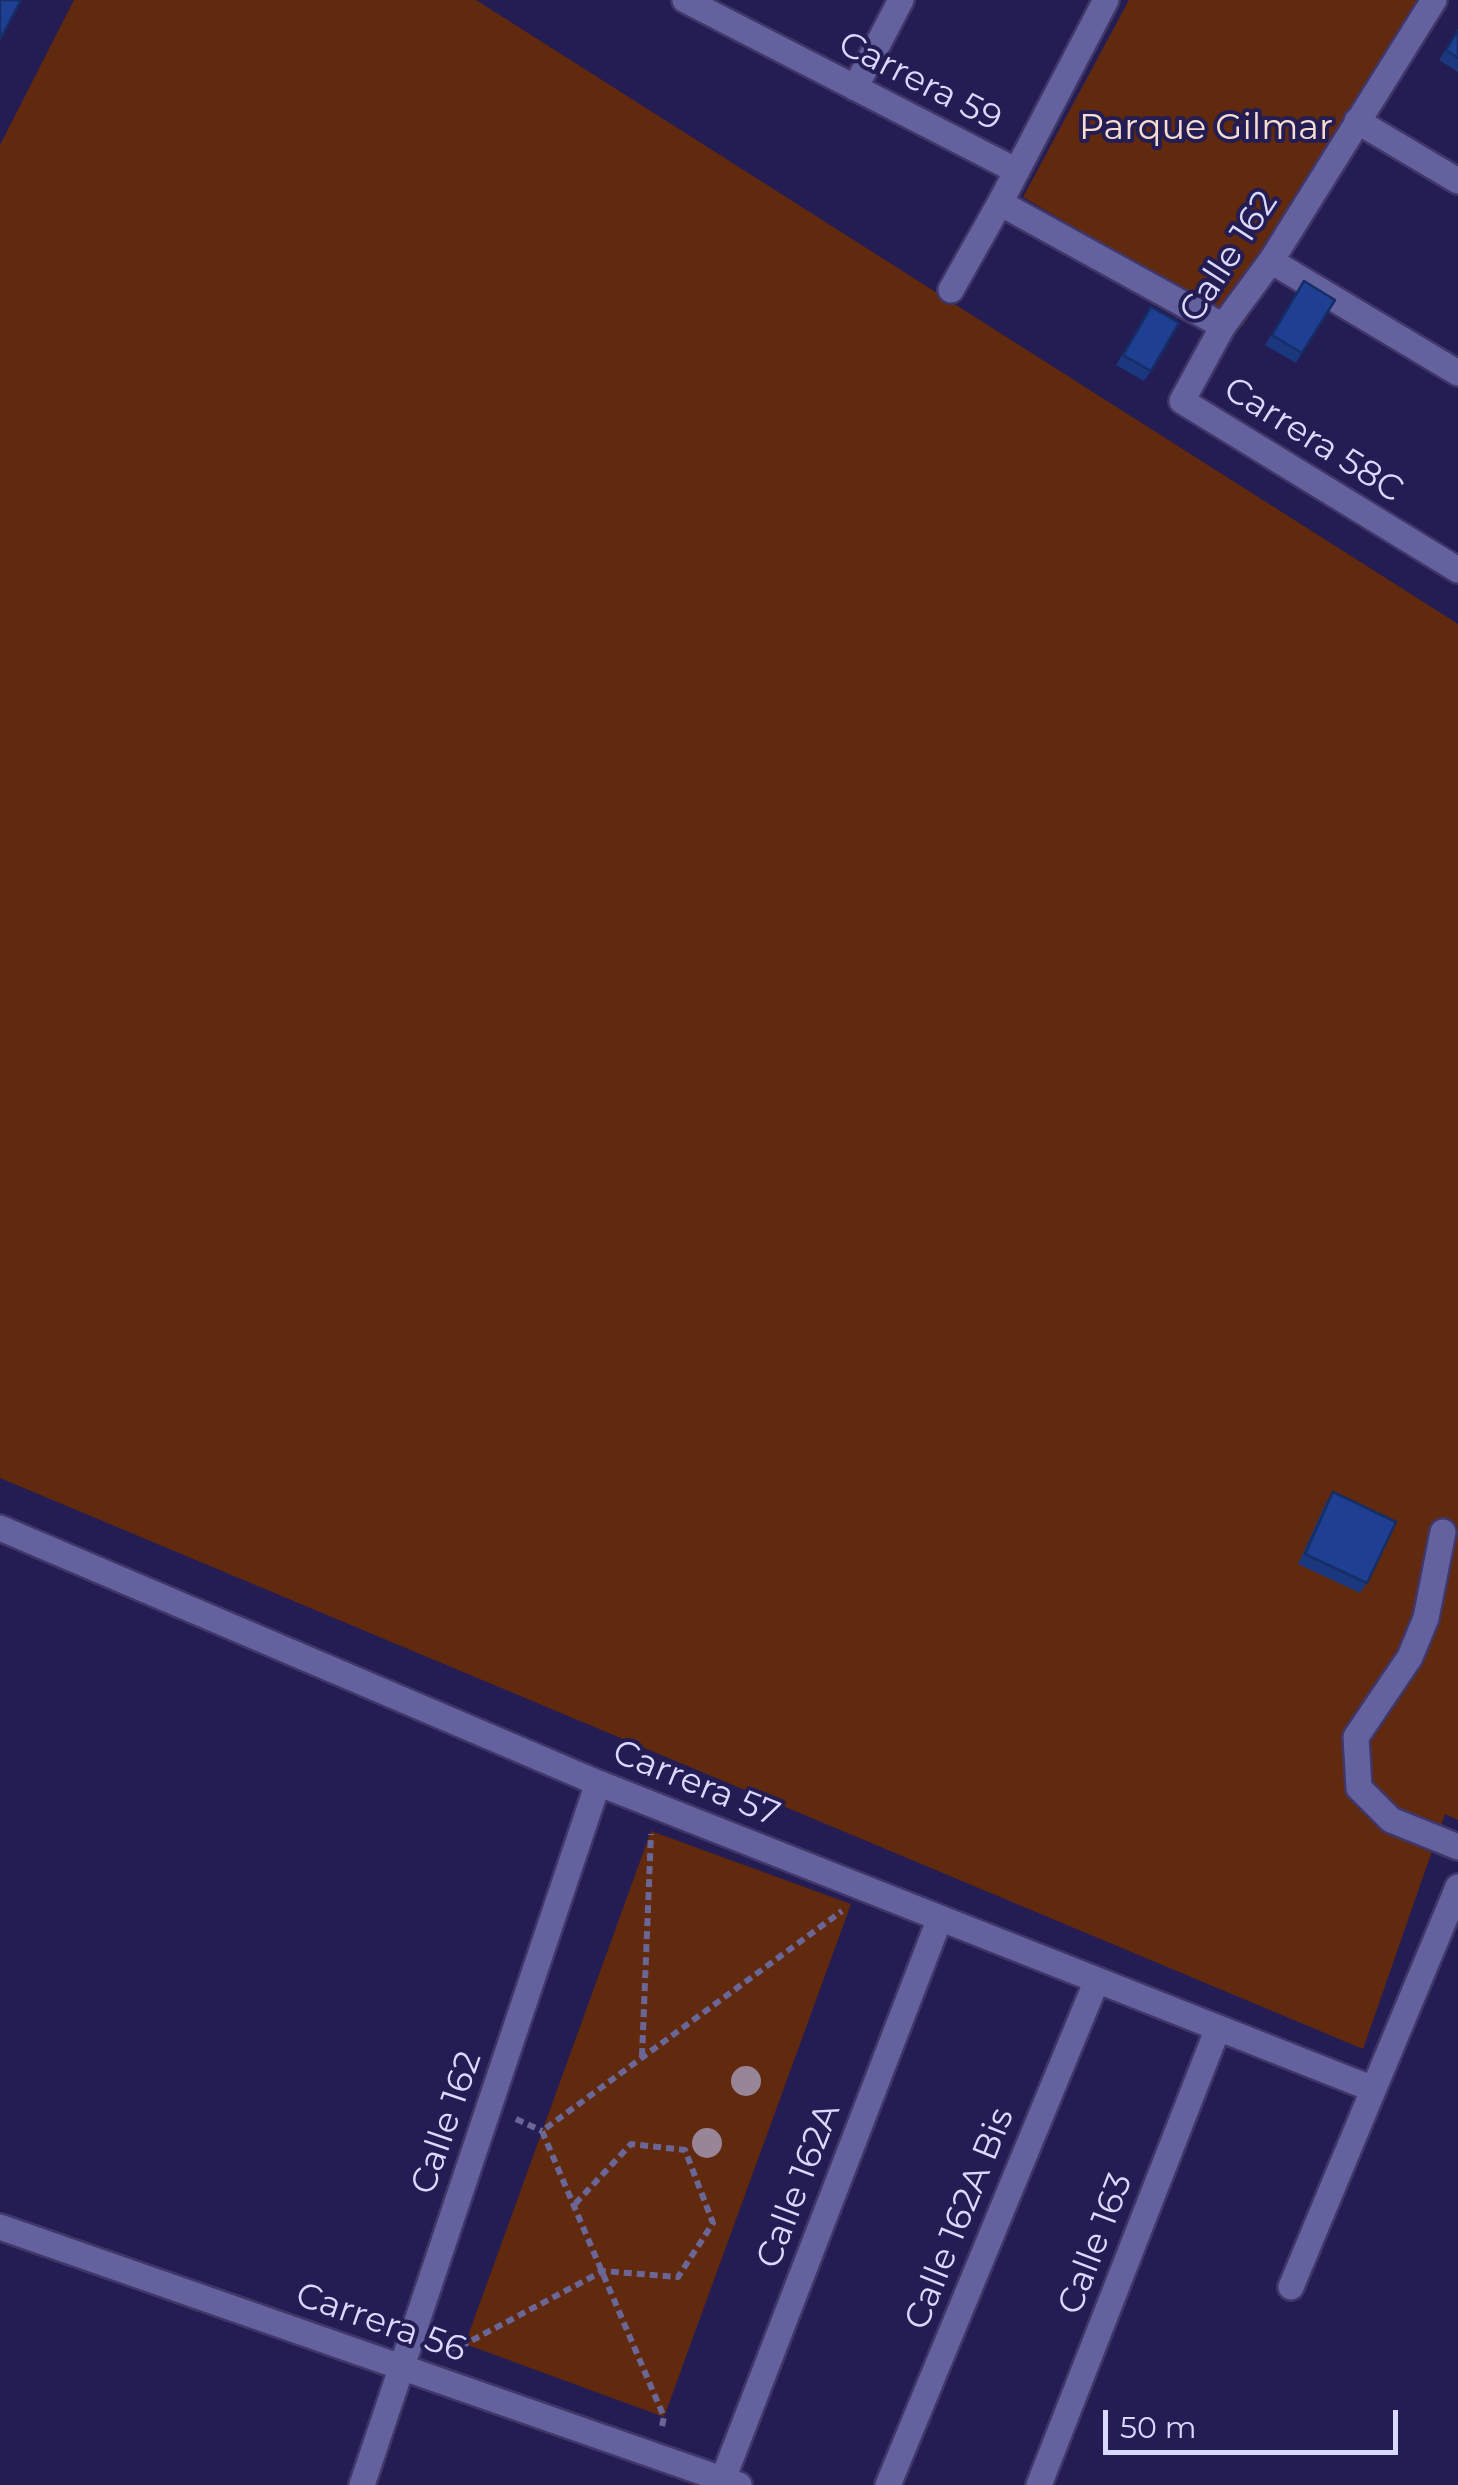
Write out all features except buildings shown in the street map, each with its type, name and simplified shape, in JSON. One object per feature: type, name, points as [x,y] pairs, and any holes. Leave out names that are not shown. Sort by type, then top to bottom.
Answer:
[{"type":"street","points":[[855,88],[901,0]]},
{"type":"street","points":[[951,290],[1106,0]]},
{"type":"street","name":"Calle 162","points":[[1182,401],[1223,326],[1271,262],[1434,0]]},
{"type":"street","name":"Carrera 59","points":[[693,2],[1017,171]]},
{"type":"street","points":[[1357,121],[1458,180]]},
{"type":"street","points":[[1000,203],[1223,326]]},
{"type":"street","points":[[1271,262],[1458,373]]},
{"type":"street","name":"Carrera 58C","points":[[1182,401],[1458,570]]},
{"type":"street","name":"Carrera 57","points":[[0,1528],[598,1783],[1373,2090]]},
{"type":"street","points":[[1442,1532],[1426,1618],[1391,1687],[1356,1737],[1359,1788],[1391,1820],[1458,1847]]},
{"type":"street","name":"Calle 162","points":[[362,2485],[598,1783]]},
{"type":"street","points":[[1291,2287],[1458,1887]]},
{"type":"street","name":"Calle 162A","points":[[731,2482],[940,1918]]},
{"type":"street","name":"Calle 162A Bis","points":[[888,2485],[1096,1980]]},
{"type":"street","name":"Calle 163","points":[[1039,2485],[1218,2028]]},
{"type":"street","name":"Carrera 56","points":[[0,2227],[731,2482]]},
{"type":"path","points":[[642,2058],[651,1832]]},
{"type":"path","points":[[653,2454],[664,2417],[542,2130],[851,1904],[856,1885]]},
{"type":"path","points":[[465,2344],[603,2271],[678,2276],[713,2223],[684,2150],[631,2144],[574,2205]]},
{"type":"green space","points":[[74,0],[476,0],[1458,624],[1458,1820],[1445,1814],[1363,2049],[0,1478],[0,145]]},
{"type":"green space","name":"Parque Gilmar","points":[[1129,0],[1431,0],[1243,326],[1023,197]]},
{"type":"green space","points":[[651,1831],[851,1904],[664,2417],[465,2344]]}]
